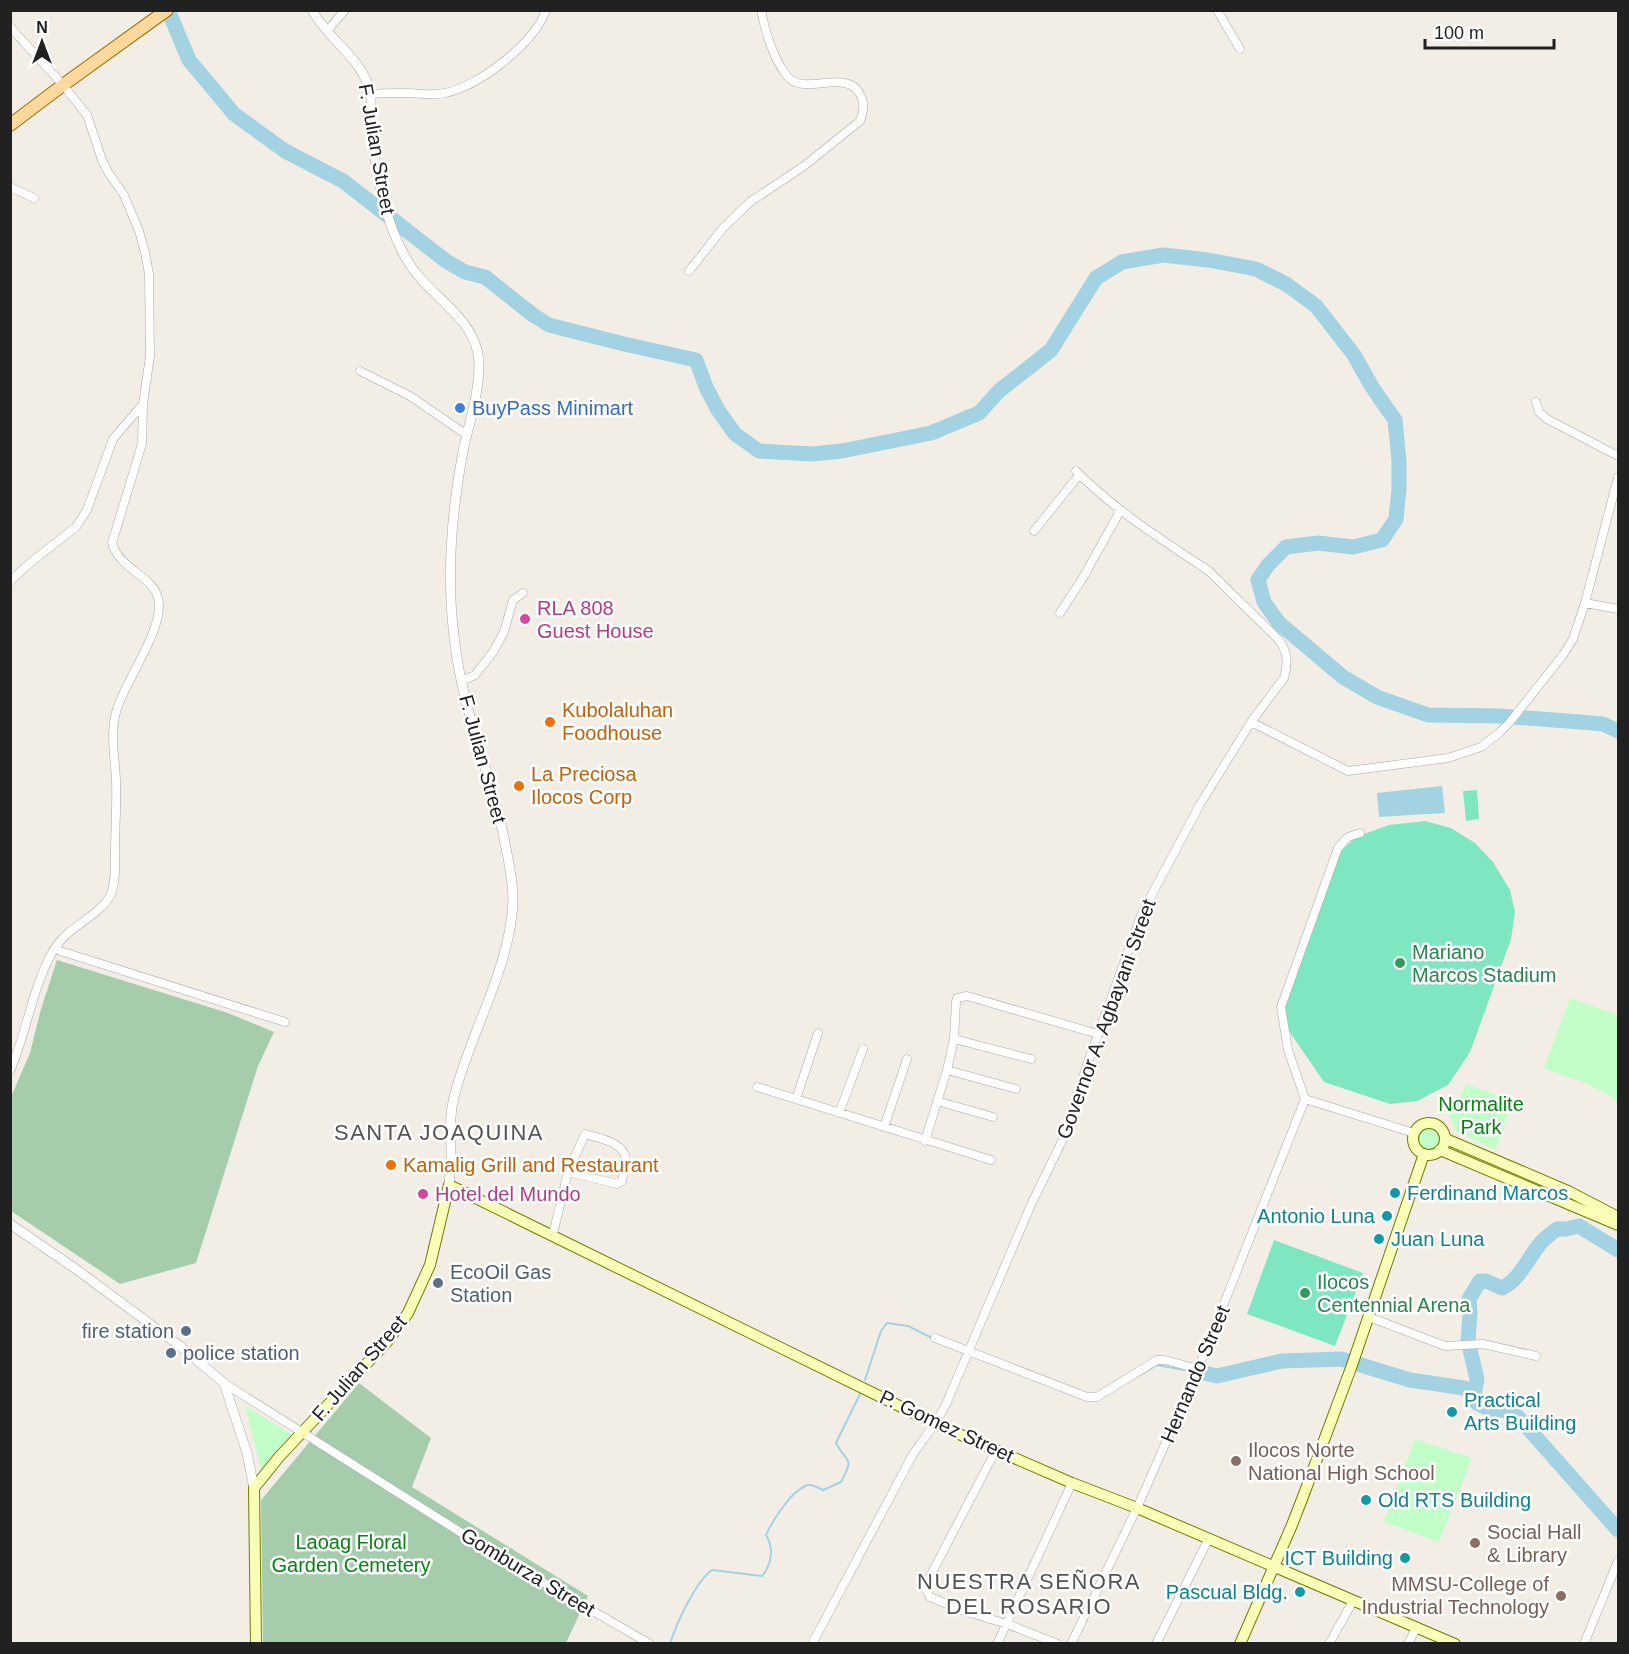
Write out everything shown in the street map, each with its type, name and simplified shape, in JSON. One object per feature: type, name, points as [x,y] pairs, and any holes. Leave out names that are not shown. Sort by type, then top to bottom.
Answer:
[{"type":"main road","points":[[10,125],[167,10]]},
{"type":"main road","points":[[1432,1123],[1443,1130],[1446,1139],[1440,1150],[1433,1154],[1424,1154],[1416,1148],[1414,1133],[1423,1124],[1432,1123]]},
{"type":"main road","points":[[1446,1139],[1568,1191],[1618,1217]]},
{"type":"main road","points":[[1440,1150],[1618,1225]]},
{"type":"main road","points":[[1240,1644],[1292,1526],[1353,1363],[1424,1154]]},
{"type":"main road","name":"P. Gomez Street","points":[[449,1185],[936,1423],[1072,1483],[1273,1565],[1455,1644]]},
{"type":"main road","name":"F. Julian Street","points":[[254,1488],[302,1432],[387,1342],[408,1313],[430,1265],[449,1185]]},
{"type":"main road","points":[[254,1488],[256,1644]]},
{"type":"street","name":"F. Julian Street","points":[[312,10],[358,66],[371,94],[370,124],[381,192],[396,242],[421,281],[464,322],[476,345],[479,364],[475,398],[453,514],[450,590],[454,644],[461,681],[497,808],[511,871],[513,902],[508,936],[498,973],[454,1098],[451,1115],[452,1154],[449,1185]]},
{"type":"street","points":[[327,31],[345,10]]},
{"type":"street","points":[[371,94],[444,93],[477,80],[518,48],[534,31],[546,10]]},
{"type":"street","points":[[689,271],[735,215],[750,202],[804,166],[860,121],[864,112],[863,101],[854,86],[830,82],[802,84],[791,80],[781,67],[770,42],[761,10]]},
{"type":"street","points":[[1217,10],[1240,49]]},
{"type":"street","points":[[10,27],[87,115],[102,160],[124,195],[145,252],[150,291],[150,356],[143,404],[142,444],[112,543],[121,560],[156,593],[159,604],[154,630],[116,713],[113,744],[116,782],[114,877],[111,895],[100,909],[66,933],[54,950],[40,978],[10,1071]]},
{"type":"street","points":[[10,187],[34,198]]},
{"type":"street","points":[[360,371],[410,396],[467,435]]},
{"type":"street","points":[[1536,402],[1539,412],[1547,419],[1618,456]]},
{"type":"street","points":[[10,581],[76,527],[87,510],[114,439],[143,404]]},
{"type":"street","name":"Governor A. Agbayani Street","points":[[812,1644],[912,1456],[928,1430],[936,1423],[969,1351],[1030,1207],[1063,1139],[1142,914],[1199,806],[1251,722],[1284,678],[1287,665],[1284,648],[1279,640],[1209,572],[1120,511],[1078,473],[1034,531]]},
{"type":"street","points":[[1251,722],[1348,771],[1448,758],[1481,747],[1510,722],[1573,639],[1585,603],[1618,477]]},
{"type":"street","points":[[1060,613],[1084,576],[1120,511]]},
{"type":"street","points":[[461,681],[475,675],[493,652],[504,632],[513,600],[523,593]]},
{"type":"street","points":[[1585,603],[1618,609]]},
{"type":"street","points":[[1360,833],[1348,837],[1338,848],[1281,1007],[1288,1050],[1305,1099],[1414,1133]]},
{"type":"street","points":[[54,950],[285,1022]]},
{"type":"street","points":[[925,1141],[954,1039],[957,998],[967,996],[1098,1034]]},
{"type":"street","points":[[796,1099],[818,1033]]},
{"type":"street","points":[[954,1039],[1031,1059]]},
{"type":"street","points":[[839,1113],[863,1048]]},
{"type":"street","points":[[884,1127],[907,1059]]},
{"type":"street","points":[[947,1070],[1016,1089]]},
{"type":"street","points":[[758,1087],[991,1160]]},
{"type":"street","name":"Hernando Street","points":[[1071,1644],[1137,1508],[1198,1368],[1305,1099]]},
{"type":"street","points":[[937,1101],[993,1117]]},
{"type":"street","points":[[553,1234],[568,1172],[585,1134],[612,1142],[619,1147],[626,1160],[622,1181],[617,1184],[568,1172]]},
{"type":"street","points":[[10,1224],[110,1294],[224,1383],[247,1453],[254,1488]]},
{"type":"street","points":[[1369,1317],[1445,1346],[1458,1347],[1470,1344],[1496,1346],[1536,1356]]},
{"type":"street","points":[[935,1338],[1087,1397],[1097,1397],[1157,1360],[1198,1368]]},
{"type":"street","name":"Gomburza Street","points":[[224,1383],[506,1561],[650,1644]]},
{"type":"street","points":[[996,1450],[926,1584],[927,1591],[930,1597],[964,1611],[1007,1624],[1058,1644]]},
{"type":"street","points":[[997,1644],[1072,1483]]},
{"type":"street","points":[[1156,1644],[1208,1540]]},
{"type":"street","points":[[1584,1644],[1618,1561]]},
{"type":"street","points":[[1329,1644],[1353,1601]]},
{"type":"street","points":[[1408,1644],[1416,1628]]},
{"type":"green space","points":[[1477,790],[1479,819],[1466,821],[1463,791]]},
{"type":"green space","name":"Mariano Marcos Stadium","points":[[1425,821],[1451,828],[1475,843],[1493,862],[1510,890],[1515,912],[1511,939],[1470,1052],[1448,1085],[1417,1101],[1390,1104],[1324,1082],[1287,1028],[1285,1008],[1290,987],[1339,853],[1356,837],[1389,825]]},
{"type":"green space","points":[[57,960],[228,1013],[274,1032],[258,1066],[196,1263],[120,1284],[11,1211],[11,1097],[30,1053]]},
{"type":"green space","points":[[1570,998],[1618,1015],[1618,1101],[1588,1084],[1544,1068]]},
{"type":"green space","name":"Normalite Park","points":[[1467,1084],[1512,1101],[1496,1150],[1456,1131],[1449,1114]]},
{"type":"green space","points":[[1430,1125],[1439,1129],[1443,1138],[1439,1147],[1430,1151],[1421,1147],[1417,1138],[1421,1129]]},
{"type":"green space","name":"Ilocos Centennial Arena","points":[[1274,1240],[1363,1273],[1335,1346],[1247,1314]]},
{"type":"green space","name":"Laoag Floral Garden Cemetery","points":[[359,1383],[431,1438],[412,1487],[588,1596],[566,1643],[263,1643],[261,1500]]},
{"type":"green space","points":[[245,1406],[291,1434],[262,1472]]},
{"type":"green space","points":[[1415,1439],[1472,1458],[1439,1542],[1384,1522]]},
{"type":"water","points":[[1442,786],[1445,813],[1379,817],[1377,793]]},
{"type":"waterway","points":[[168,10],[189,60],[234,114],[285,151],[343,181],[446,261],[465,272],[485,277],[549,325],[696,360],[718,410],[735,434],[759,451],[813,454],[842,451],[931,433],[979,413],[999,391],[1051,350],[1096,278],[1122,262],[1163,255],[1256,269],[1286,284],[1316,306],[1354,355],[1372,387],[1395,420],[1399,461],[1396,519],[1382,540],[1353,547],[1318,543],[1286,547],[1268,565],[1258,580],[1264,602],[1279,623],[1343,677],[1377,697],[1428,715],[1499,716],[1580,722],[1603,724],[1618,731]]},
{"type":"waterway","points":[[1474,1396],[1477,1379],[1468,1341],[1469,1299],[1480,1281],[1486,1281],[1502,1288],[1508,1284],[1547,1236],[1557,1229],[1579,1226],[1618,1250]]},
{"type":"waterway","points":[[865,1380],[881,1331],[887,1323],[908,1326],[934,1339]]},
{"type":"waterway","points":[[1204,1373],[1217,1376],[1282,1361],[1341,1359],[1410,1380],[1464,1388],[1474,1396],[1477,1403],[1489,1409],[1503,1410],[1518,1417],[1618,1530]]},
{"type":"waterway","points":[[1137,1377],[1157,1365],[1190,1371]]},
{"type":"waterway","points":[[670,1644],[687,1604],[700,1583],[712,1570],[762,1576],[771,1556],[766,1535],[788,1501],[807,1485],[823,1490],[841,1482],[848,1468],[848,1461],[836,1443],[861,1392]]},
{"type":"place","name":"BuyPass Minimart","points":[[460,408]]},
{"type":"place","name":"RLA 808 Guest House","points":[[525,619]]},
{"type":"place","name":"Kubolaluhan Foodhouse","points":[[550,722]]},
{"type":"place","name":"La Preciosa Ilocos Corp","points":[[519,786]]},
{"type":"place","name":"Mariano Marcos Stadium","points":[[1400,963]]},
{"type":"place","name":"Kamalig Grill and Restaurant","points":[[391,1165]]},
{"type":"place","name":"Ferdinand Marcos","points":[[1395,1193]]},
{"type":"place","name":"Hotel del Mundo","points":[[423,1194]]},
{"type":"place","name":"Antonio Luna","points":[[1387,1216]]},
{"type":"place","name":"Juan Luna","points":[[1379,1239]]},
{"type":"place","name":"EcoOil Gas Station","points":[[438,1283]]},
{"type":"place","name":"Ilocos Centennial Arena","points":[[1305,1293]]},
{"type":"place","name":"fire station","points":[[186,1331]]},
{"type":"place","name":"police station","points":[[171,1353]]},
{"type":"place","name":"Practical Arts Building","points":[[1452,1412]]},
{"type":"place","name":"Ilocos Norte National High School","points":[[1236,1461]]},
{"type":"place","name":"Old RTS Building","points":[[1366,1500]]},
{"type":"place","name":"Social Hall & Library","points":[[1475,1543]]},
{"type":"place","name":"ICT Building","points":[[1405,1558]]},
{"type":"place","name":"Pascual Bldg.","points":[[1300,1592]]},
{"type":"place","name":"MMSU-College of Industrial Technology","points":[[1561,1596]]},
{"type":"district","name":"SANTA JOAQUINA","points":[[439,1132]]},
{"type":"district","name":"NUESTRA SEÑORA DEL ROSARIO","points":[[1029,1594]]}]
